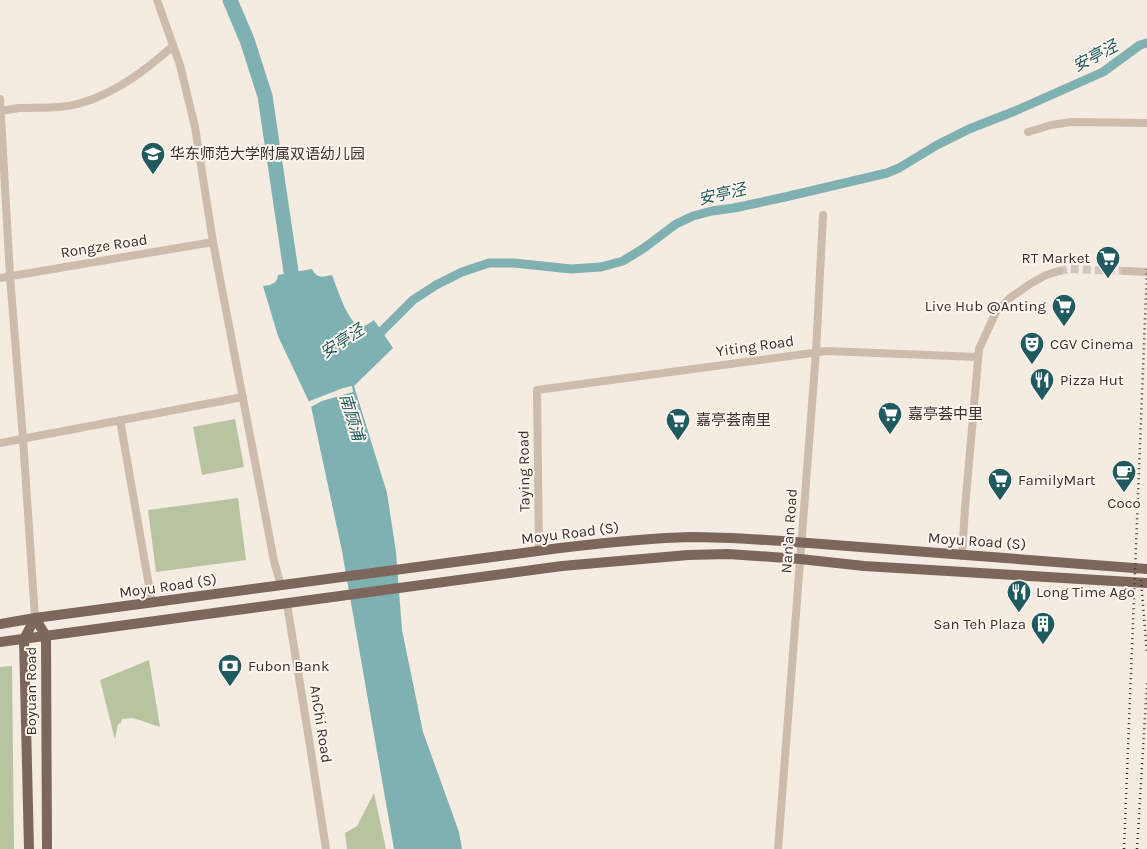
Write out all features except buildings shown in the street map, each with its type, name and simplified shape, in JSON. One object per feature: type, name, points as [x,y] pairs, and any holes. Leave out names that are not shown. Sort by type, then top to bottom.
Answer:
[{"type":"main road","name":"Moyu Road (S)","points":[[0,624],[602,543],[690,537],[802,543],[1147,569]]},
{"type":"main road","points":[[0,642],[571,565],[688,555],[728,554],[864,566],[1147,583]]},
{"type":"main road","name":"Boyuan Road","points":[[35,618],[46,636],[47,849]]},
{"type":"main road","name":"Boyuan Road","points":[[29,849],[24,639],[35,618]]},
{"type":"street","points":[[157,0],[180,65],[195,127],[213,242],[274,561],[281,586]]},
{"type":"street","points":[[0,111],[19,108],[54,108],[81,104],[124,84],[155,62],[173,46]]},
{"type":"street","points":[[0,99],[10,276],[35,618]]},
{"type":"street","points":[[1028,132],[1070,122],[1147,123]]},
{"type":"street","name":"Nan'an Road","points":[[778,849],[816,352],[823,215]]},
{"type":"street","name":"Rongze Road","points":[[0,278],[213,242]]},
{"type":"street","points":[[962,556],[979,349],[996,312],[1010,298],[1046,275],[1059,271]]},
{"type":"street","points":[[1126,271],[1147,272]]},
{"type":"street","name":"Yiting Road","points":[[537,390],[827,351],[977,357]]},
{"type":"street","name":"Taying Road","points":[[537,390],[540,551]]},
{"type":"street","points":[[0,443],[243,397]]},
{"type":"street","points":[[120,420],[152,603]]},
{"type":"street","name":"AnChi Road","points":[[287,604],[326,849]]},
{"type":"green space","points":[[235,419],[244,467],[202,475],[193,427]]},
{"type":"green space","points":[[238,498],[246,560],[156,572],[148,510]]},
{"type":"green space","points":[[149,660],[160,727],[133,718],[122,719],[121,723],[118,724],[115,739],[117,748],[100,680]]},
{"type":"green space","points":[[12,666],[14,849],[0,849],[0,667]]},
{"type":"green space","points":[[374,793],[386,849],[347,849],[345,833],[357,826]]},
{"type":"water","points":[[312,269],[318,276],[332,275],[351,319],[360,326],[374,320],[393,348],[354,386],[387,493],[396,552],[402,630],[423,732],[459,832],[462,849],[394,849],[342,551],[311,406],[278,336],[263,286],[273,284],[278,275]]},
{"type":"pier","points":[[352,386],[353,392],[322,401],[309,408],[307,402]]},
{"type":"waterway","name":"南顾浦","points":[[230,0],[247,40],[265,96],[295,293]]},
{"type":"waterway","name":"安亭泾","points":[[374,339],[413,300],[436,285],[462,272],[489,263],[514,263],[571,269],[601,267],[623,261],[676,224],[693,216],[887,173],[969,129],[1103,72],[1140,45],[1147,43]]},
{"type":"tunnel","points":[[1059,271],[1069,269],[1126,271]]},
{"type":"railway","points":[[1124,849],[1147,269]]},
{"type":"railway","points":[[1141,580],[1147,654]]},
{"type":"railway","points":[[1137,849],[1147,683]]},
{"type":"place","name":"华东师范大学附属双语幼儿园","points":[[153,175]]},
{"type":"place","name":"RT Market","points":[[1108,279]]},
{"type":"place","name":"Live Hub @Anting","points":[[1064,327]]},
{"type":"place","name":"CGV Cinema","points":[[1032,365]]},
{"type":"place","name":"Pizza Hut","points":[[1042,401]]},
{"type":"place","name":"嘉亭荟中里","points":[[890,435]]},
{"type":"place","name":"嘉亭荟南里","points":[[678,441]]},
{"type":"place","name":"Coco","points":[[1124,493]]},
{"type":"place","name":"FamilyMart","points":[[1000,501]]},
{"type":"place","name":"Long Time Ago","points":[[1019,613]]},
{"type":"place","name":"San Teh Plaza","points":[[1043,645]]},
{"type":"place","name":"Fubon Bank","points":[[230,687]]}]
